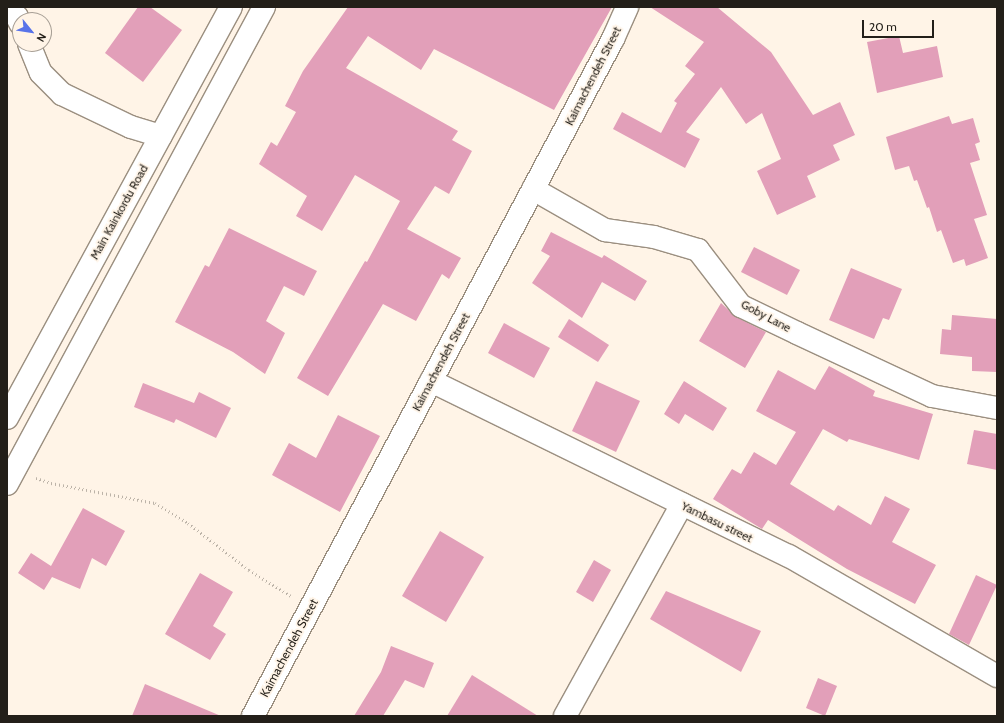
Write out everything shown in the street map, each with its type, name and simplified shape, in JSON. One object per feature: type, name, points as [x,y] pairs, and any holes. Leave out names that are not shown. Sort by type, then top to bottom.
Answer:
[{"type":"street","name":"Main Kainkordu Road","points":[[7,418],[231,7]]},
{"type":"street","points":[[11,477],[264,7]]},
{"type":"street","name":"Kaimachendeh Street","points":[[254,716],[613,38],[626,7]]},
{"type":"street","points":[[32,52],[41,73],[62,94],[130,127],[161,136]]},
{"type":"street","name":"Goby Lane","points":[[533,189],[605,230],[654,237],[698,250],[741,306],[811,340],[932,396],[997,408]]},
{"type":"street","points":[[79,285],[107,298]]},
{"type":"street","points":[[27,381],[55,394]]},
{"type":"street","name":"Yambasu street","points":[[431,381],[789,556],[997,676]]},
{"type":"street","points":[[565,716],[682,504]]},
{"type":"path","points":[[11,477],[51,483],[155,503],[188,522],[249,570],[310,608]]},
{"type":"building","points":[[138,7],[150,7],[182,30],[143,82],[105,53]]},
{"type":"building","points":[[348,7],[612,7],[554,110],[434,49],[421,70],[368,36],[346,68],[458,131],[452,140],[472,151],[449,194],[435,186],[407,229],[461,258],[449,279],[442,274],[416,321],[383,304],[328,396],[297,378],[365,261],[367,262],[400,201],[355,175],[322,231],[296,216],[307,196],[259,164],[271,142],[277,146],[296,112],[285,106],[303,71]]},
{"type":"building","points":[[650,7],[717,7],[771,52],[813,115],[840,102],[855,135],[833,145],[840,160],[807,176],[816,197],[777,215],[757,171],[781,159],[762,113],[746,124],[721,87],[686,132],[700,139],[685,168],[613,129],[622,112],[661,133],[677,103],[674,101],[695,74],[685,66],[704,42]]},
{"type":"building","points":[[899,36],[903,53],[937,46],[943,77],[877,93],[867,42]]},
{"type":"building","points":[[949,116],[952,124],[973,118],[980,142],[975,144],[980,160],[970,163],[987,215],[974,219],[988,258],[966,266],[964,259],[953,263],[941,230],[937,232],[929,207],[927,208],[917,180],[914,181],[909,166],[895,170],[886,137]]},
{"type":"building","points":[[229,228],[317,271],[304,296],[284,286],[266,321],[285,333],[265,374],[233,352],[175,322],[205,265],[209,267]]},
{"type":"building","points":[[551,232],[602,258],[604,255],[647,281],[635,301],[602,282],[582,318],[532,283],[550,256],[541,251]]},
{"type":"building","points":[[754,247],[800,270],[787,295],[741,272]]},
{"type":"building","points":[[851,268],[902,289],[889,320],[883,318],[874,339],[829,320]]},
{"type":"building","points":[[721,303],[736,317],[766,332],[745,368],[699,341]]},
{"type":"building","points":[[952,315],[997,319],[997,372],[972,371],[972,357],[940,354],[942,329],[951,330]]},
{"type":"building","points":[[569,319],[609,345],[598,362],[558,337]]},
{"type":"building","points":[[504,323],[550,348],[534,378],[488,353]]},
{"type":"building","points":[[829,366],[875,391],[873,396],[933,414],[919,460],[849,439],[847,442],[823,429],[790,484],[834,511],[838,505],[871,525],[885,496],[910,509],[892,542],[936,565],[915,604],[847,569],[768,520],[762,529],[713,499],[732,469],[741,474],[754,452],[776,465],[796,432],[756,411],[778,370],[815,390]]},
{"type":"building","points":[[596,381],[640,401],[616,452],[572,431]]},
{"type":"building","points":[[684,381],[727,408],[713,431],[685,414],[679,424],[664,414]]},
{"type":"building","points":[[143,383],[194,403],[199,392],[231,408],[216,438],[176,419],[174,423],[134,407]]},
{"type":"building","points":[[338,415],[380,436],[340,512],[272,475],[289,443],[316,458]]},
{"type":"building","points":[[974,430],[997,434],[997,470],[967,464]]},
{"type":"building","points":[[83,508],[125,531],[106,566],[92,558],[80,589],[52,577],[44,590],[18,573],[31,553],[51,566]]},
{"type":"building","points":[[440,531],[484,557],[446,622],[402,596]]},
{"type":"building","points":[[594,560],[611,570],[593,602],[576,592]]},
{"type":"building","points":[[200,573],[233,592],[213,626],[226,634],[210,660],[165,634]]},
{"type":"building","points":[[976,575],[997,585],[969,645],[949,634]]},
{"type":"building","points":[[666,591],[761,631],[741,672],[650,619]]},
{"type":"building","points":[[391,646],[434,663],[424,688],[405,680],[383,716],[354,716],[381,672]]},
{"type":"building","points":[[472,675],[538,716],[447,716]]},
{"type":"building","points":[[818,678],[837,686],[825,716],[806,708]]},
{"type":"building","points":[[145,684],[221,716],[132,716]]}]
